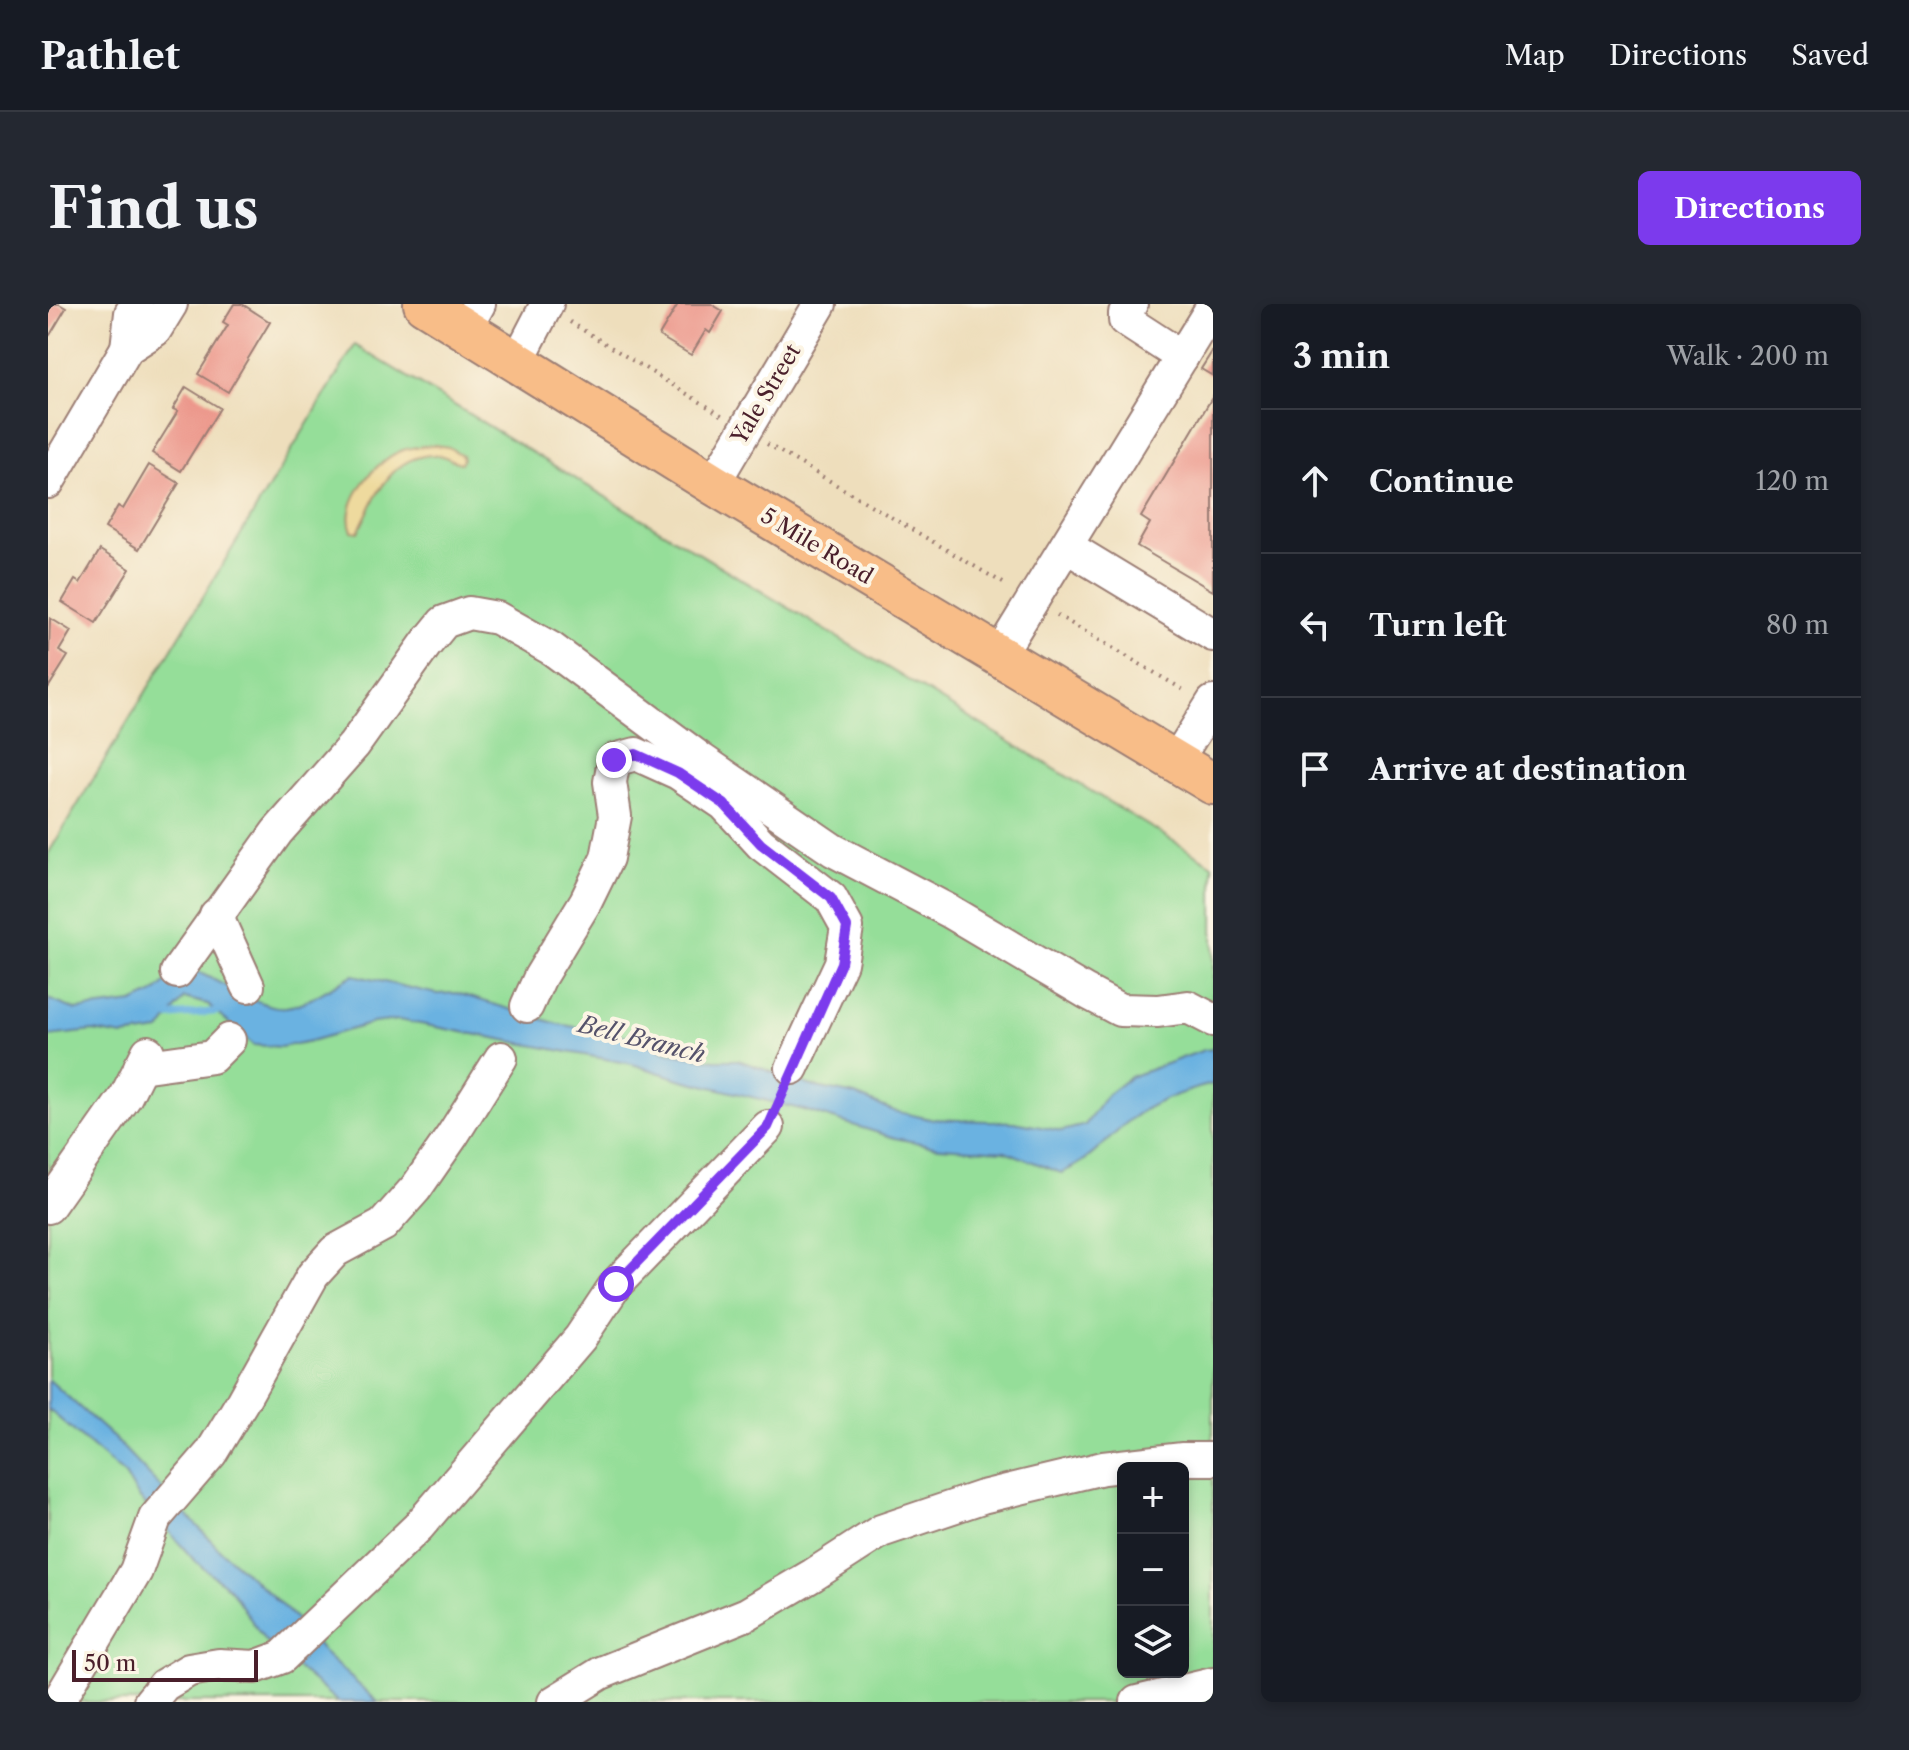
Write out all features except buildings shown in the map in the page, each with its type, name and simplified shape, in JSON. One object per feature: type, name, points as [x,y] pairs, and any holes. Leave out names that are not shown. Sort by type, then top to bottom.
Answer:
[{"type":"main road","name":"5 Mile Road","points":[[424,304],[472,317],[517,362],[713,484],[1213,784]]},
{"type":"street","points":[[48,482],[127,348],[131,313],[136,304]]},
{"type":"street","points":[[127,348],[155,330],[171,304]]},
{"type":"street","name":"Yale Street","points":[[713,484],[820,304]]},
{"type":"street","points":[[1131,304],[1125,313],[1125,320],[1182,357]]},
{"type":"street","points":[[517,362],[546,305]]},
{"type":"street","points":[[999,655],[1213,306]]},
{"type":"street","points":[[1066,546],[1213,635]]},
{"type":"street","points":[[177,972],[277,832],[354,745],[444,622],[469,613],[497,618],[552,649],[702,760],[833,850],[949,911],[1086,992],[1120,1010],[1158,1011],[1188,1007],[1213,1020]]},
{"type":"street","points":[[1176,761],[1212,704]]},
{"type":"street","points":[[527,1006],[607,858],[615,816],[610,782],[614,760],[636,754],[678,773],[724,804],[761,844],[831,898],[847,927],[841,963],[792,1068]]},
{"type":"street","points":[[216,915],[248,986]]},
{"type":"street","points":[[48,1207],[126,1096],[144,1059],[212,1057],[229,1040]]},
{"type":"street","points":[[58,1702],[136,1571],[155,1518],[211,1453],[313,1275],[335,1251],[383,1225],[416,1188],[501,1058]]},
{"type":"street","points":[[150,1702],[164,1685],[189,1670],[219,1665],[255,1667],[282,1657],[418,1527],[580,1338],[616,1284],[768,1127]]},
{"type":"street","points":[[554,1702],[601,1673],[747,1614],[881,1531],[982,1497],[1103,1468],[1183,1459],[1213,1459]]},
{"type":"street","points":[[1137,1702],[1213,1684]]},
{"type":"path","points":[[546,305],[745,430],[1212,704]]},
{"type":"green space","points":[[355,345],[1213,865],[1213,1702],[48,1702],[48,854]]},
{"type":"sand","points":[[435,445],[448,447],[462,455],[461,463],[437,455],[407,462],[387,480],[358,532],[352,531],[349,520],[351,507],[372,472],[403,450]]},
{"type":"water","points":[[195,971],[254,1000],[277,1007],[304,1002],[353,975],[437,994],[457,993],[558,1024],[627,1036],[667,1052],[714,1060],[738,1060],[812,1086],[855,1095],[894,1111],[930,1119],[1014,1122],[1062,1131],[1085,1125],[1107,1095],[1130,1077],[1213,1049],[1213,1084],[1180,1093],[1149,1107],[1131,1119],[1091,1156],[1061,1173],[1005,1151],[939,1147],[895,1138],[632,1064],[399,1020],[373,1023],[281,1047],[254,1045],[207,1004],[184,998],[160,1031],[123,1036],[94,1031],[48,1036],[48,999],[76,1010],[133,1003],[154,993],[168,981]]},
{"type":"water","points":[[48,1379],[116,1440],[220,1550],[270,1594],[327,1656],[378,1702],[338,1702],[265,1641],[231,1590],[194,1560],[138,1496],[125,1475],[48,1409]]},
{"type":"waterway","name":"Bell Branch","points":[[163,1017],[222,1011]]},
{"type":"route","points":[[614,760],[636,754],[678,773],[724,804],[761,844],[831,898],[847,927],[841,963],[768,1127],[616,1284]]}]
